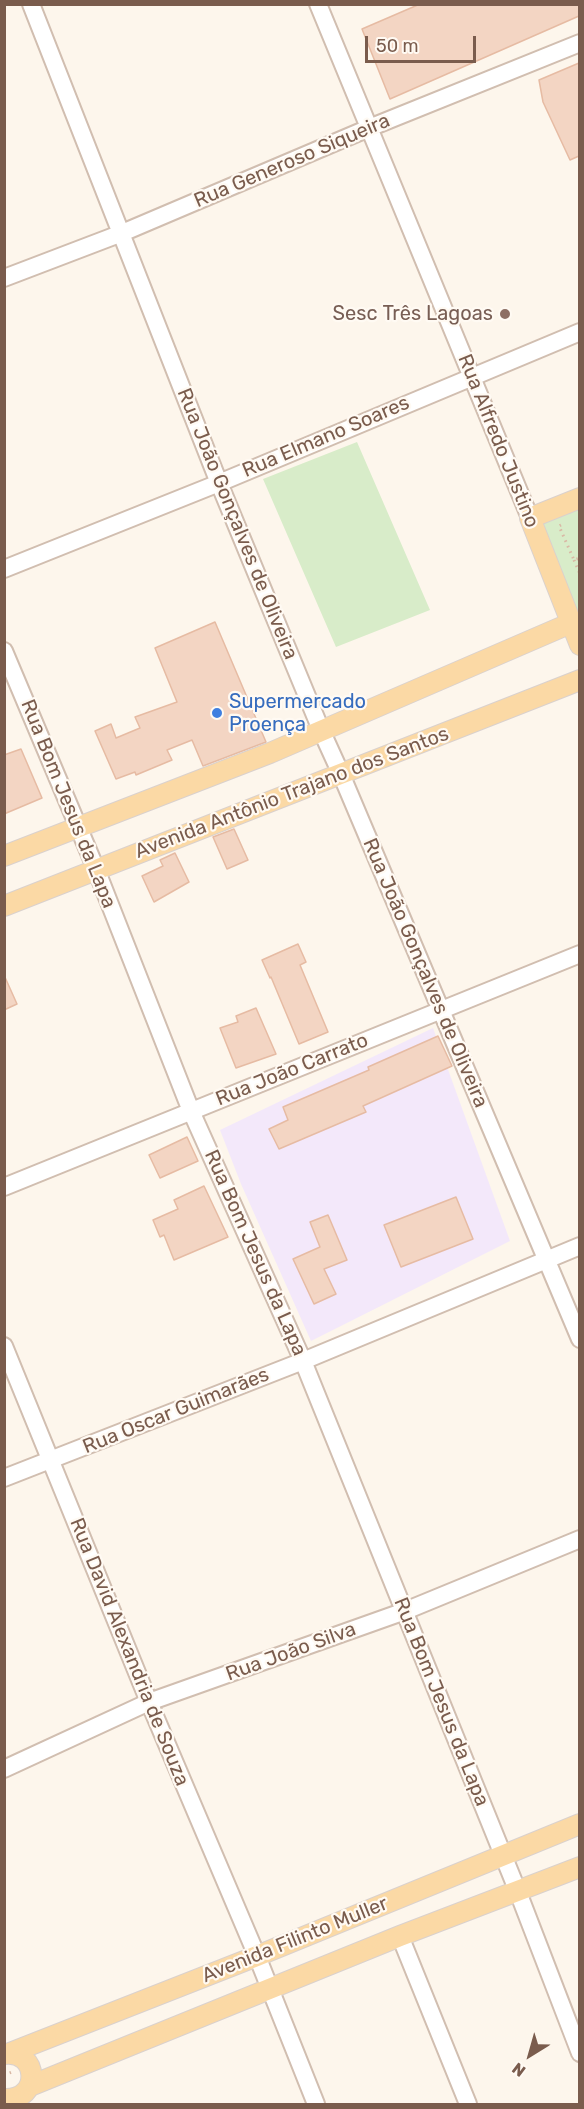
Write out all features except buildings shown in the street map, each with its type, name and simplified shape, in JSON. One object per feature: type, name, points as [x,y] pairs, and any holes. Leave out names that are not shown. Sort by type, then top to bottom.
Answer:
[{"type":"main road","points":[[530,518],[579,498]]},
{"type":"main road","name":"Rua Alfredo Justino","points":[[530,518],[579,645]]},
{"type":"main road","points":[[4,856],[78,826],[205,780],[571,623]]},
{"type":"main road","name":"Avenida Antônio Trajano dos Santos","points":[[4,906],[579,680]]},
{"type":"main road","name":"Avenida Filinto Muller","points":[[7,2053],[257,1956],[579,1824]]},
{"type":"main road","name":"Avenida Filinto Muller","points":[[19,2096],[269,1988],[579,1867]]},
{"type":"main road","points":[[7,2053],[23,2058],[31,2071],[19,2096]]},
{"type":"street","name":"Rua João Gonçalves de Oliveira","points":[[31,4],[219,483],[579,1339]]},
{"type":"street","name":"Rua Alfredo Justino","points":[[318,4],[530,518]]},
{"type":"street","name":"Rua Generoso Siqueira","points":[[4,278],[122,233],[369,128],[579,43]]},
{"type":"street","name":"Rua Elmano Soares","points":[[4,568],[219,483],[579,332]]},
{"type":"street","name":"Rua Bom Jesus da Lapa","points":[[4,651],[96,869],[191,1111],[303,1361],[518,1892],[579,2054]]},
{"type":"street","name":"Rua João Carrato","points":[[4,1187],[579,954]]},
{"type":"street","name":"Rua Oscar Guimarães","points":[[4,1478],[303,1361],[579,1246]]},
{"type":"street","name":"Rua David Alexandria de Souza","points":[[4,1346],[269,1988]]},
{"type":"street","name":"Rua João Silva","points":[[4,1769],[149,1702],[405,1611],[579,1539]]},
{"type":"street","points":[[400,1936],[468,2104]]},
{"type":"street","points":[[269,1988],[316,2104]]},
{"type":"path","points":[[569,521],[559,526],[579,574]]},
{"type":"path","points":[[574,560],[579,558]]},
{"type":"shaded area","points":[[433,1028],[510,1241],[311,1341],[241,1184],[220,1130]]},
{"type":"green space","points":[[357,442],[430,610],[336,647],[263,479]]},
{"type":"green space","points":[[579,501],[579,627],[536,516]]},
{"type":"place","name":"Sesc Três Lagoas","points":[[505,314]]},
{"type":"place","name":"Supermercado Proença","points":[[217,713]]}]
